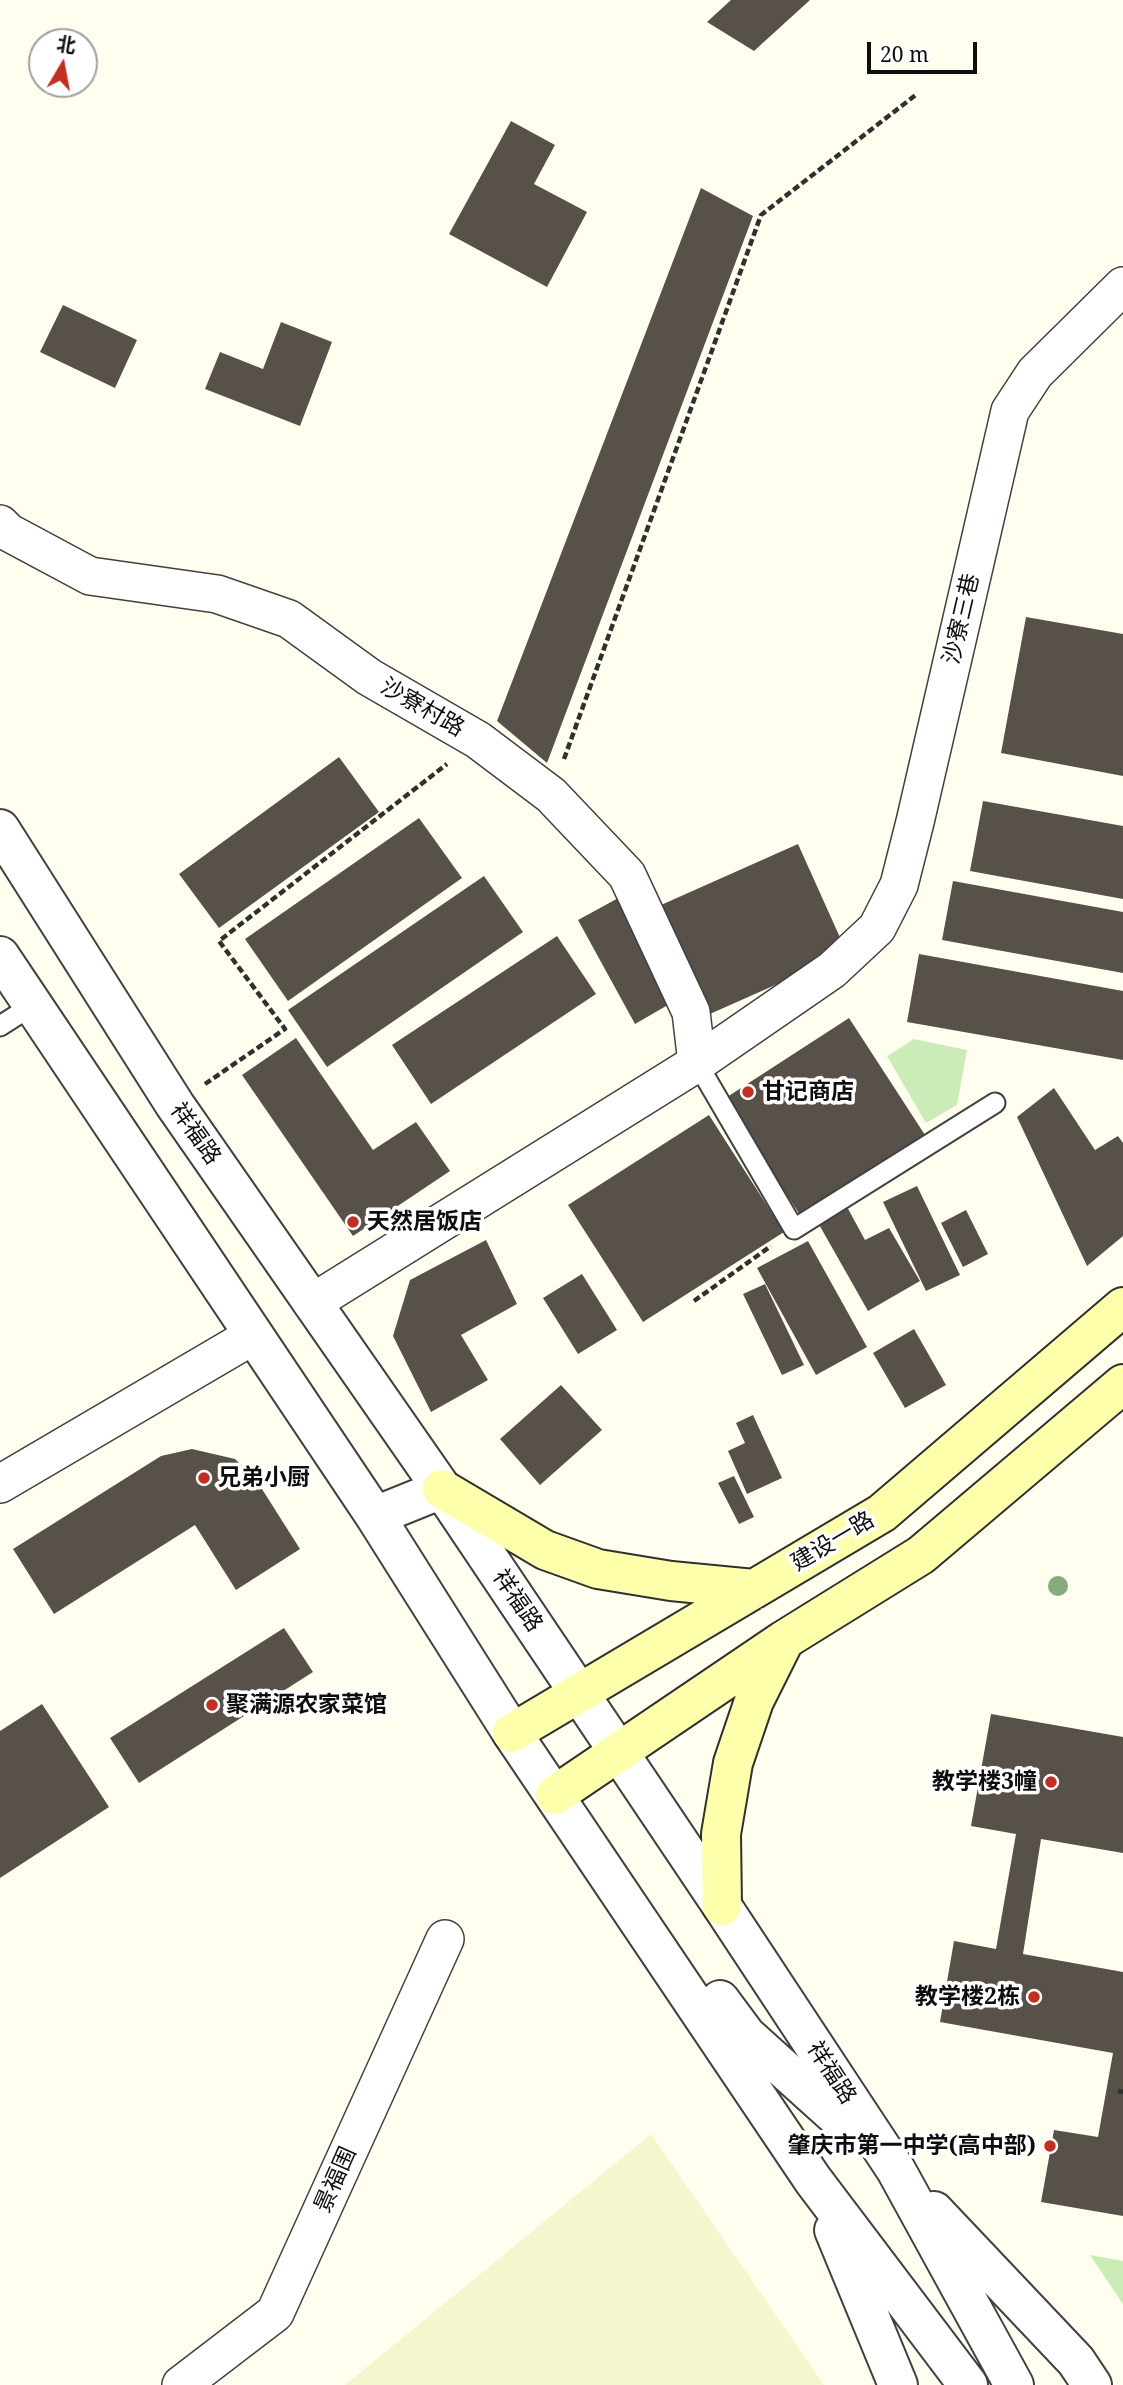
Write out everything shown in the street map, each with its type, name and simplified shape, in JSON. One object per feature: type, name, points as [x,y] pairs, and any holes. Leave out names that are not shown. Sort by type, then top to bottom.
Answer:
[{"type":"main road","name":"建设一路","points":[[512,1733],[882,1513],[1123,1307]]},
{"type":"main road","points":[[555,1795],[784,1640],[921,1555],[1123,1384]]},
{"type":"main road","points":[[442,1489],[545,1550],[598,1569],[671,1581],[754,1589]]},
{"type":"main road","points":[[882,1513],[921,1555]]},
{"type":"main road","points":[[722,1906],[722,1834],[733,1763],[754,1701],[784,1640]]},
{"type":"street","name":"沙寮三巷","points":[[312,1303],[698,1063],[832,970],[877,928],[899,885],[1010,411],[1035,373],[1123,286]]},
{"type":"street","name":"沙寮村路","points":[[0,524],[8,532],[90,576],[217,594],[289,619],[369,677],[478,740],[551,794],[627,876],[691,1012],[698,1063]]},
{"type":"street","name":"祥福路","points":[[0,830],[175,1105],[442,1489],[896,2170],[1014,2385]]},
{"type":"street","points":[[0,956],[375,1516],[512,1733],[813,2180],[968,2385]]},
{"type":"street","points":[[0,1484],[254,1335]]},
{"type":"street","points":[[375,1516],[442,1489]]},
{"type":"street","name":"景福围","points":[[181,2385],[275,2313],[445,1939]]},
{"type":"street","points":[[657,1948],[684,1949],[746,2035],[896,2170],[1076,2361],[1092,2385]]},
{"type":"street","points":[[813,2180],[898,2385]]},
{"type":"lane","points":[[0,1026],[33,1005]]},
{"type":"lane","points":[[698,1063],[794,1229],[995,1103]]},
{"type":"path","points":[[551,794],[761,215],[917,94]]},
{"type":"path","points":[[175,1105],[285,1029],[219,941],[478,740]]},
{"type":"path","points":[[694,1301],[794,1229]]},
{"type":"green space","points":[[914,1039],[967,1050],[957,1105],[926,1123],[887,1056]]},
{"type":"green space","points":[[651,2134],[824,2385],[345,2385]]},
{"type":"green space","points":[[1090,2255],[1123,2261],[1123,2304]]},
{"type":"building","points":[[731,0],[810,0],[754,51],[707,22]]},
{"type":"building","points":[[511,121],[555,145],[534,184],[587,212],[547,287],[449,234]]},
{"type":"building","points":[[701,188],[753,216],[547,763],[497,721]]},
{"type":"building","points":[[63,305],[137,340],[115,388],[40,352]]},
{"type":"building","points":[[281,322],[332,342],[300,426],[205,389],[220,352],[263,369]]},
{"type":"building","points":[[1026,617],[1123,634],[1123,776],[1001,753]]},
{"type":"building","points":[[339,757],[379,812],[219,928],[179,874]]},
{"type":"building","points":[[983,801],[1123,826],[1123,899],[970,871]]},
{"type":"building","points":[[419,818],[462,878],[288,1001],[245,939]]},
{"type":"building","points":[[798,844],[847,953],[701,1018],[652,909]]},
{"type":"building","points":[[484,876],[523,932],[327,1067],[288,1010]]},
{"type":"building","points":[[953,881],[1123,912],[1123,973],[942,940]]},
{"type":"building","points":[[622,896],[680,998],[635,1024],[578,920]]},
{"type":"building","points":[[557,936],[596,994],[431,1104],[392,1045]]},
{"type":"building","points":[[919,954],[1123,991],[1123,1060],[907,1022]]},
{"type":"building","points":[[849,1018],[925,1135],[800,1215],[724,1099]]},
{"type":"building","points":[[296,1038],[373,1150],[416,1122],[450,1171],[353,1236],[242,1075]]},
{"type":"building","points":[[1054,1088],[1095,1150],[1118,1136],[1123,1143],[1123,1236],[1087,1266],[1017,1117]]},
{"type":"building","points":[[709,1115],[784,1232],[643,1322],[568,1205]]},
{"type":"building","points":[[917,1186],[960,1275],[926,1291],[883,1202]]},
{"type":"building","points":[[846,1205],[865,1240],[889,1228],[920,1281],[868,1311],[817,1221]]},
{"type":"building","points":[[966,1210],[988,1254],[963,1267],[941,1223]]},
{"type":"building","points":[[486,1240],[517,1304],[461,1335],[488,1380],[431,1412],[393,1336],[410,1280]]},
{"type":"building","points":[[808,1241],[867,1347],[816,1375],[757,1268]]},
{"type":"building","points":[[582,1274],[617,1330],[578,1354],[543,1298]]},
{"type":"building","points":[[765,1284],[804,1365],[782,1375],[743,1294]]},
{"type":"building","points":[[914,1329],[946,1385],[905,1408],[873,1353]]},
{"type":"building","points":[[561,1385],[602,1430],[540,1485],[500,1439]]},
{"type":"building","points":[[753,1415],[782,1478],[747,1494],[728,1451],[745,1443],[736,1423]]},
{"type":"building","points":[[192,1449],[235,1459],[255,1478],[300,1549],[236,1590],[195,1525],[54,1614],[13,1549],[161,1456]]},
{"type":"building","points":[[734,1476],[754,1517],[739,1524],[718,1483]]},
{"type":"building","name":"聚满源农家菜馆","points":[[284,1628],[313,1672],[139,1783],[110,1738]]},
{"type":"building","points":[[42,1704],[109,1807],[0,1878],[0,1731]]},
{"type":"building","points":[[991,1714],[1123,1737],[1123,1853],[1041,1839],[1023,1954],[1123,1972],[1123,2216],[1041,2202],[1054,2130],[1098,2137],[1113,2053],[940,2022],[954,1941],[996,1949],[1016,1834],[971,1826]]},
{"type":"place","name":"甘记商店","points":[[748,1092]]},
{"type":"place","name":"天然居饭店","points":[[353,1222]]},
{"type":"place","name":"兄弟小厨","points":[[204,1478]]},
{"type":"place","name":"聚满源农家菜馆","points":[[212,1705]]},
{"type":"place","name":"教学楼3幢","points":[[1051,1782]]},
{"type":"place","name":"教学楼2栋","points":[[1034,1997]]},
{"type":"place","name":"肇庆市第一中学(高中部)","points":[[1050,2146]]}]
